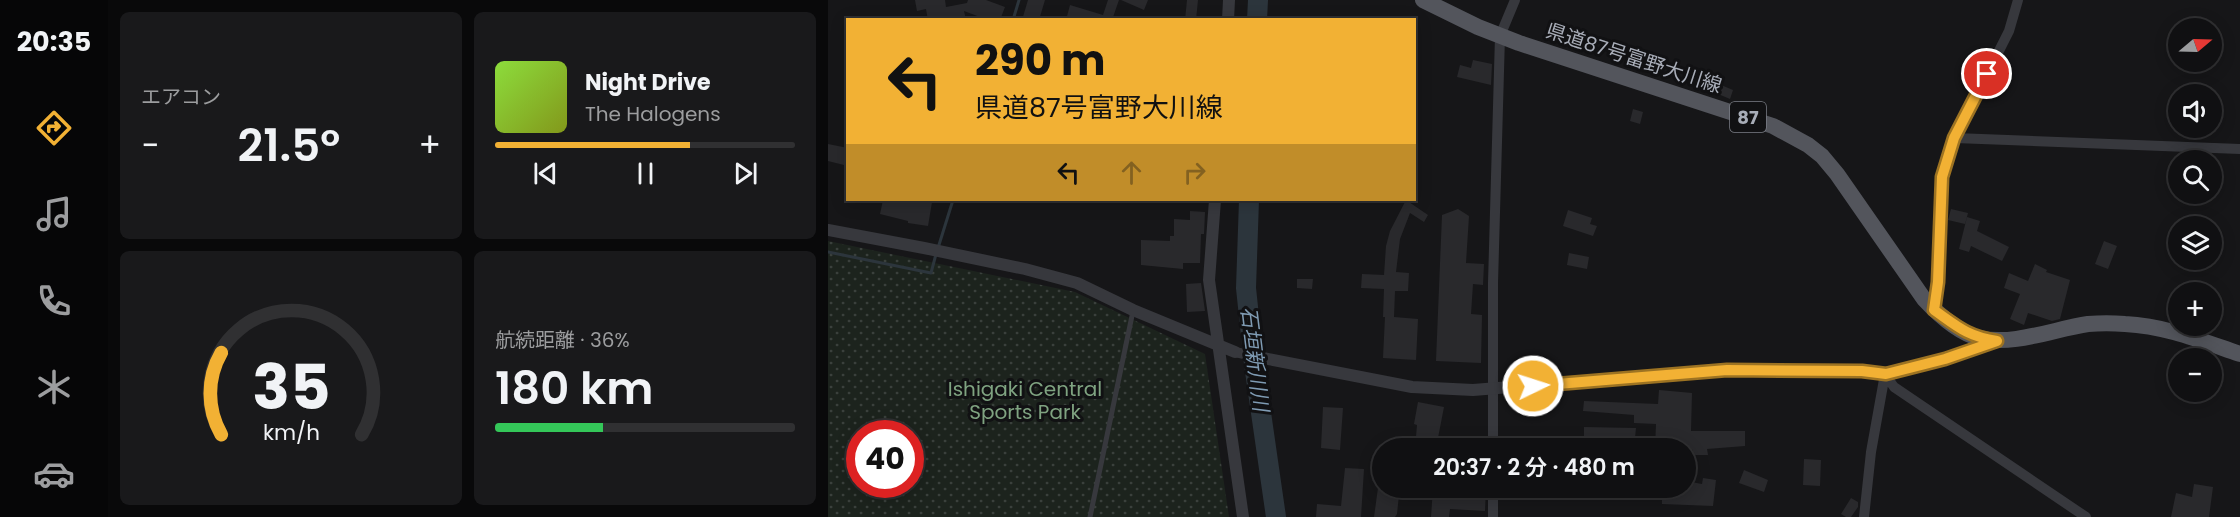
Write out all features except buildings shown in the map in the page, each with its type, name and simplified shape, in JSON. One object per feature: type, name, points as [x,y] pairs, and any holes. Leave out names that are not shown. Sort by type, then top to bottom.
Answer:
[{"type":"main road","name":"県道87号富野大川線","points":[[1423,0],[1500,36],[1773,126],[1808,145],[1822,156],[1837,174],[1901,268],[1934,310],[1977,338],[1997,341],[2090,324],[2123,324],[2174,331],[2240,354]]},
{"type":"street","points":[[1228,18],[1229,0]]},
{"type":"street","points":[[1493,438],[1493,283],[1500,36],[1515,0]]},
{"type":"street","points":[[1934,310],[1938,282],[1942,177],[1954,138],[2009,31],[2018,0]]},
{"type":"street","points":[[1954,138],[2240,148]]},
{"type":"street","points":[[1215,201],[1209,280],[1243,517]]},
{"type":"street","points":[[828,230],[1025,269],[1077,283],[1133,310],[1235,352],[1412,387],[1473,390],[1727,370],[1862,371],[1886,374],[1945,359],[1997,341]]},
{"type":"street","points":[[1864,517],[1871,452],[1886,374]]},
{"type":"street","points":[[1886,374],[1894,387],[2086,517]]},
{"type":"street","points":[[1493,498],[1493,517]]},
{"type":"lane","points":[[1090,517],[1133,310]]},
{"type":"green space","name":"Ishigaki Central Sports Park","points":[[828,241],[1075,292],[1205,354],[1229,517],[828,517]]},
{"type":"waterway","points":[[1014,18],[1019,0]]},
{"type":"waterway","name":"石垣新川川","points":[[1257,18],[1258,0]]},
{"type":"waterway","points":[[938,248],[953,201]]},
{"type":"waterway","name":"石垣新川川","points":[[1249,201],[1246,288],[1254,364],[1276,517]]},
{"type":"waterway","points":[[828,252],[931,273],[936,254]]},
{"type":"route","points":[[1533,386],[1727,370],[1862,371],[1886,374],[1945,359],[1997,341],[1977,338],[1934,310],[1938,282],[1942,177],[1954,138],[1987,74]]}]
